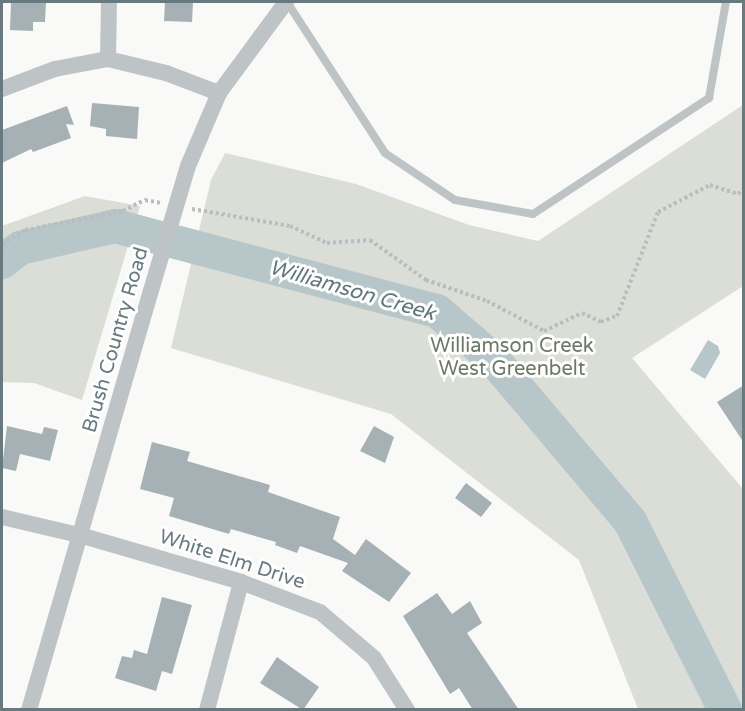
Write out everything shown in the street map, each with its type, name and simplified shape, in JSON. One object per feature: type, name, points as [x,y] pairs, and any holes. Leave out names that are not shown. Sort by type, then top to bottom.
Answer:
[{"type":"street","points":[[108,59],[109,2]]},
{"type":"street","name":"Brush Country Road","points":[[29,710],[83,536],[142,321],[188,166],[219,93],[287,2]]},
{"type":"street","points":[[2,89],[55,69],[108,59],[166,73],[219,93]]},
{"type":"street","name":"White Elm Drive","points":[[2,517],[83,536],[241,582],[320,612],[351,635],[374,658],[407,710]]},
{"type":"street","points":[[207,710],[241,582]]},
{"type":"lane","points":[[287,2],[385,153],[455,200],[533,214],[709,98],[726,2]]},
{"type":"path","points":[[180,207],[290,226],[327,243],[370,240],[426,280],[487,301],[544,331],[582,313],[601,322],[617,316],[658,212],[710,185],[738,194],[744,189]]},
{"type":"path","points":[[2,244],[25,230],[123,211],[145,200],[169,205]]},
{"type":"green space","name":"Williamson Creek West Greenbelt","points":[[743,105],[743,286],[632,358],[743,489],[743,709],[638,709],[579,560],[391,414],[171,348],[211,180],[225,153],[356,184],[469,225],[538,241]]},
{"type":"green space","points":[[85,196],[140,206],[82,400],[34,383],[2,382],[2,226]]},
{"type":"shaded area","points":[[708,340],[718,346],[720,353],[705,379],[690,370]]},
{"type":"building","points":[[11,2],[46,2],[45,22],[33,22],[33,31],[10,30]]},
{"type":"building","points":[[165,2],[193,2],[192,22],[164,21]]},
{"type":"building","points":[[92,103],[139,107],[137,139],[106,136],[106,129],[90,126]]},
{"type":"building","points":[[67,106],[74,125],[66,124],[71,138],[33,152],[31,149],[2,163],[2,130]]},
{"type":"building","points":[[744,385],[744,443],[717,402]]},
{"type":"building","points":[[7,426],[42,434],[44,427],[58,430],[50,461],[20,454],[16,471],[2,468]]},
{"type":"building","points":[[374,426],[394,437],[385,463],[360,451]]},
{"type":"building","points":[[152,442],[190,452],[187,461],[270,485],[268,492],[340,517],[333,539],[355,555],[366,539],[411,573],[389,602],[342,571],[348,563],[300,546],[297,553],[275,545],[276,542],[231,529],[229,534],[169,516],[174,498],[140,489]]},
{"type":"building","points":[[466,483],[492,503],[481,517],[455,498]]},
{"type":"building","points":[[437,593],[452,614],[470,601],[482,623],[467,633],[519,710],[473,710],[459,688],[450,694],[403,616]]},
{"type":"building","points":[[162,597],[192,605],[172,674],[162,671],[156,691],[115,678],[122,656],[132,658],[134,650],[147,654]]},
{"type":"building","points":[[277,657],[319,687],[303,710],[260,683]]},
{"type":"waterway","name":"Williamson Creek","points":[[2,262],[20,248],[115,226],[437,311],[493,359],[630,521],[725,710]]}]
